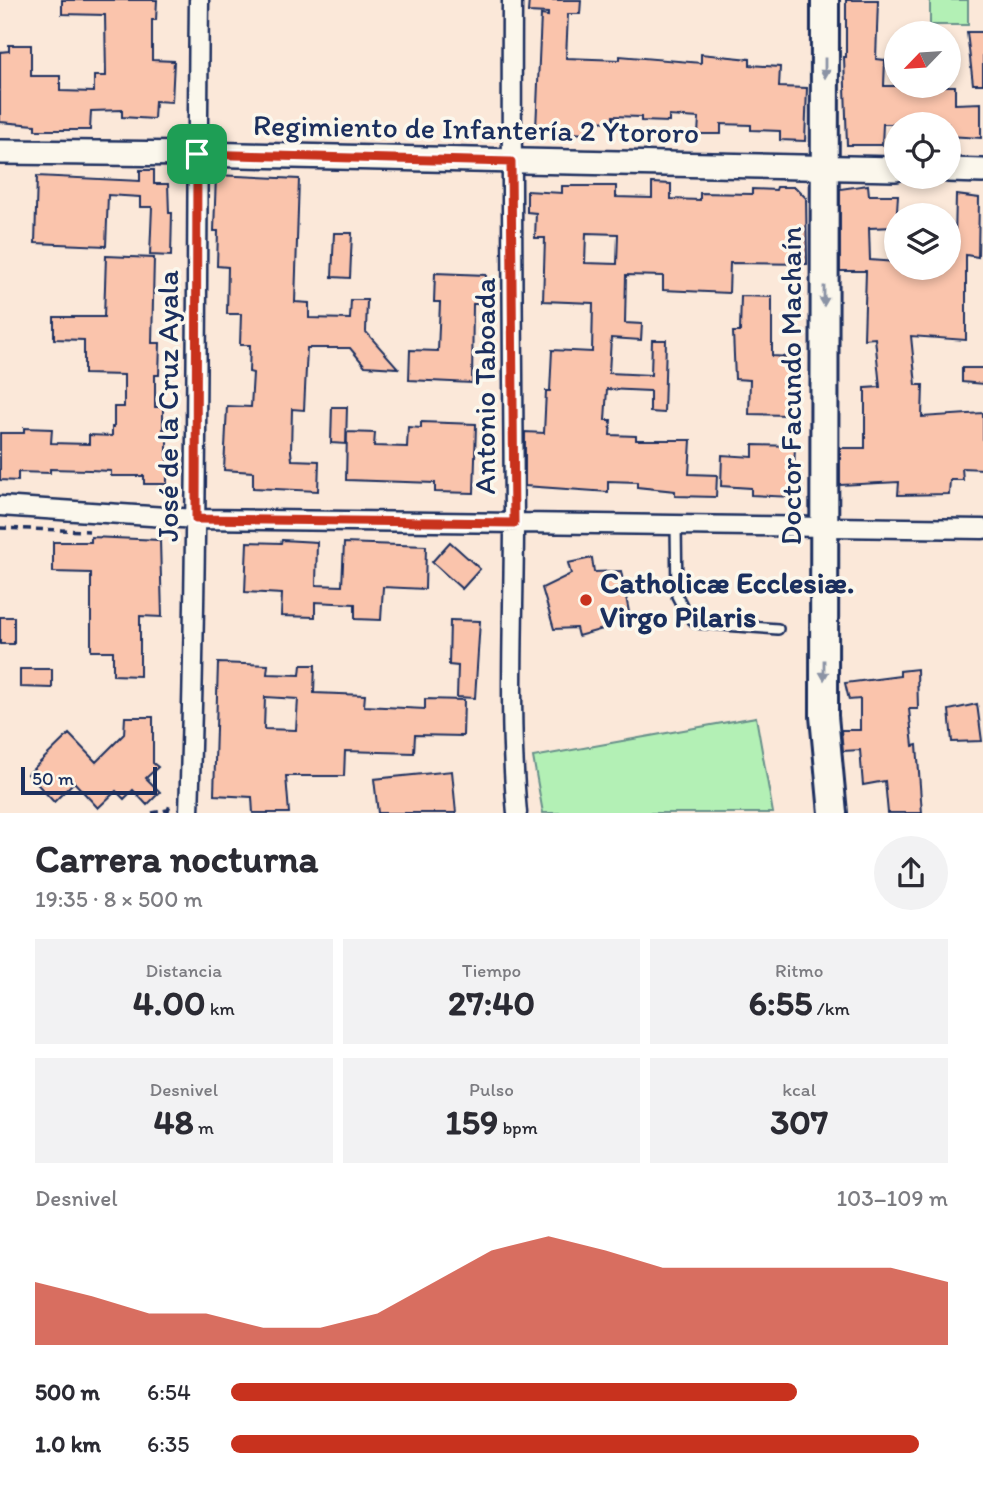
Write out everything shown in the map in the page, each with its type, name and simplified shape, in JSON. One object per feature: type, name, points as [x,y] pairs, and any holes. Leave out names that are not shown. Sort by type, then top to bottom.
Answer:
[{"type":"main road","name":"Doctor Facundo Machaín","points":[[825,0],[824,716],[833,813]]},
{"type":"street","name":"José de la Cruz Ayala","points":[[189,813],[196,519],[199,0]]},
{"type":"street","name":"Antonio Taboada","points":[[512,0],[514,523],[511,737],[517,813]]},
{"type":"street","name":"Regimiento de Infantería 2 Ytororo","points":[[0,152],[884,169]]},
{"type":"street","points":[[961,170],[983,171]]},
{"type":"street","points":[[0,506],[196,519],[983,529]]},
{"type":"lane","points":[[676,525],[677,596],[686,613],[696,623],[778,629]]},
{"type":"path","points":[[152,813],[167,812]]},
{"type":"green space","points":[[930,0],[968,0],[968,25],[961,25],[961,21],[930,21]]},
{"type":"green space","points":[[756,717],[773,813],[543,813],[533,757]]},
{"type":"building","points":[[62,0],[157,0],[156,20],[152,20],[152,60],[174,61],[172,102],[155,101],[154,119],[122,117],[122,110],[91,111],[90,130],[35,130],[35,125],[0,122],[0,52],[9,51],[9,45],[31,45],[31,76],[60,76],[60,91],[94,92],[94,76],[106,76],[105,15],[62,14]]},
{"type":"building","points":[[529,0],[581,0],[580,14],[568,14],[566,58],[620,60],[620,56],[701,63],[701,54],[750,59],[750,65],[780,67],[779,87],[807,88],[805,141],[780,140],[780,131],[751,130],[751,125],[721,124],[721,134],[698,134],[699,118],[669,116],[669,122],[613,116],[613,122],[589,121],[588,134],[570,133],[570,130],[536,129],[541,15],[548,16],[548,13],[528,12]]},
{"type":"building","points":[[846,0],[878,0],[876,59],[884,60],[884,98],[955,98],[955,104],[981,103],[981,138],[961,137],[961,112],[884,112],[882,145],[847,145]]},
{"type":"building","points":[[967,32],[983,32],[983,84],[973,84]]},
{"type":"building","points":[[140,170],[154,170],[154,184],[168,184],[169,213],[172,213],[171,256],[150,255],[152,207],[140,207],[140,197],[108,195],[106,246],[35,243],[37,176],[140,181]]},
{"type":"building","points":[[216,175],[299,179],[295,302],[309,303],[309,318],[350,319],[351,300],[367,300],[366,332],[398,368],[365,366],[350,348],[307,348],[304,410],[292,409],[291,451],[292,460],[319,461],[318,491],[253,488],[253,472],[224,470],[227,406],[251,407],[253,373],[249,372],[250,345],[240,345],[241,314],[227,314],[228,267],[217,266],[218,231],[214,231]]},
{"type":"building","points":[[652,183],[671,184],[671,199],[700,200],[700,193],[752,194],[752,189],[776,190],[777,187],[795,187],[806,198],[807,264],[730,263],[729,293],[663,290],[663,276],[626,275],[625,323],[642,324],[641,340],[611,338],[609,373],[651,375],[652,340],[666,340],[664,413],[650,412],[650,391],[607,389],[605,420],[611,420],[610,435],[636,436],[636,440],[691,440],[689,474],[717,475],[716,497],[675,496],[675,491],[637,487],[637,482],[608,481],[608,492],[525,486],[525,432],[544,433],[552,350],[592,352],[593,303],[543,301],[545,238],[535,238],[536,213],[527,212],[527,191],[562,193],[562,186],[616,186],[616,197],[652,198]],"holes":[[[586,233],[618,234],[617,264],[585,263]]]},
{"type":"building","points":[[868,185],[869,195],[898,195],[898,203],[884,203],[884,227],[869,228],[870,260],[884,261],[884,280],[961,280],[961,203],[956,203],[956,195],[979,198],[978,257],[966,255],[966,340],[911,336],[916,385],[923,385],[922,417],[983,413],[983,469],[962,468],[963,480],[950,480],[949,494],[898,495],[899,482],[840,485],[840,448],[865,448],[865,388],[880,387],[875,338],[864,339],[866,271],[840,271],[840,189]]},
{"type":"building","points":[[334,233],[352,233],[350,278],[332,277]]},
{"type":"building","points":[[106,256],[154,258],[152,343],[160,343],[159,375],[155,375],[155,407],[163,407],[163,429],[167,429],[167,484],[144,484],[144,476],[111,476],[111,471],[50,469],[50,473],[18,472],[18,481],[0,480],[0,433],[24,433],[24,428],[52,429],[51,443],[89,444],[89,435],[112,436],[114,407],[124,407],[124,375],[84,374],[84,340],[54,339],[54,317],[104,317]]},
{"type":"building","points":[[435,273],[486,275],[485,304],[473,304],[472,383],[409,380],[410,350],[438,351],[440,302],[434,302]]},
{"type":"building","points":[[741,296],[772,297],[772,356],[789,357],[788,415],[749,414],[750,380],[735,379],[733,332],[740,332]]},
{"type":"building","points":[[962,368],[983,368],[983,384],[962,382]]},
{"type":"building","points":[[332,407],[347,407],[346,444],[331,443]]},
{"type":"building","points":[[421,422],[476,424],[474,493],[435,492],[435,483],[346,480],[347,432],[375,433],[374,446],[407,447],[408,427],[421,428]]},
{"type":"building","points":[[753,445],[795,446],[793,497],[751,495],[751,488],[721,486],[722,455],[753,457]]},
{"type":"building","points":[[91,537],[160,540],[162,617],[140,616],[140,676],[113,675],[113,651],[91,651],[91,573],[53,572],[53,542],[91,542]]},
{"type":"building","points":[[282,540],[317,542],[316,585],[342,586],[344,543],[426,546],[425,589],[383,587],[381,620],[355,619],[355,604],[315,602],[315,617],[281,616],[282,594],[245,592],[247,542],[281,543]]},
{"type":"building","points":[[450,542],[480,569],[462,589],[432,562]]},
{"type":"building","name":"Catholicæ Ecclesiæ. Virgo Pilaris","points":[[592,558],[594,572],[621,571],[629,612],[603,623],[603,629],[578,636],[576,628],[554,629],[542,588],[571,574],[568,563]]},
{"type":"building","points":[[0,617],[14,617],[14,644],[0,644]]},
{"type":"building","points":[[450,620],[480,621],[475,698],[457,697],[458,666],[449,665]]},
{"type":"building","points":[[218,663],[268,665],[267,674],[300,675],[301,665],[315,665],[314,693],[365,695],[364,706],[425,709],[425,699],[464,700],[463,736],[415,735],[414,753],[345,751],[344,776],[286,776],[289,813],[253,813],[252,797],[214,795]],"holes":[[[265,697],[298,699],[296,730],[264,729]]]},
{"type":"building","points":[[20,669],[52,669],[52,688],[20,687]]},
{"type":"building","points":[[917,669],[918,709],[909,709],[913,746],[917,745],[922,813],[888,813],[885,781],[863,785],[860,750],[843,751],[841,730],[860,730],[860,699],[849,700],[845,683],[900,676],[900,671]]},
{"type":"building","points":[[977,704],[982,741],[952,742],[949,710]]},
{"type":"building","points":[[125,717],[153,717],[153,763],[158,767],[146,778],[160,792],[147,805],[133,790],[124,799],[116,791],[98,808],[74,782],[54,802],[28,774],[69,734],[96,762],[124,734]]},
{"type":"building","points":[[452,771],[456,813],[378,813],[374,779]]},
{"type":"place","name":"Catholicæ Ecclesiæ. Virgo Pilaris","points":[[586,600]]},
{"type":"route","points":[[197,154],[511,162],[514,523],[196,519],[197,154]]}]
